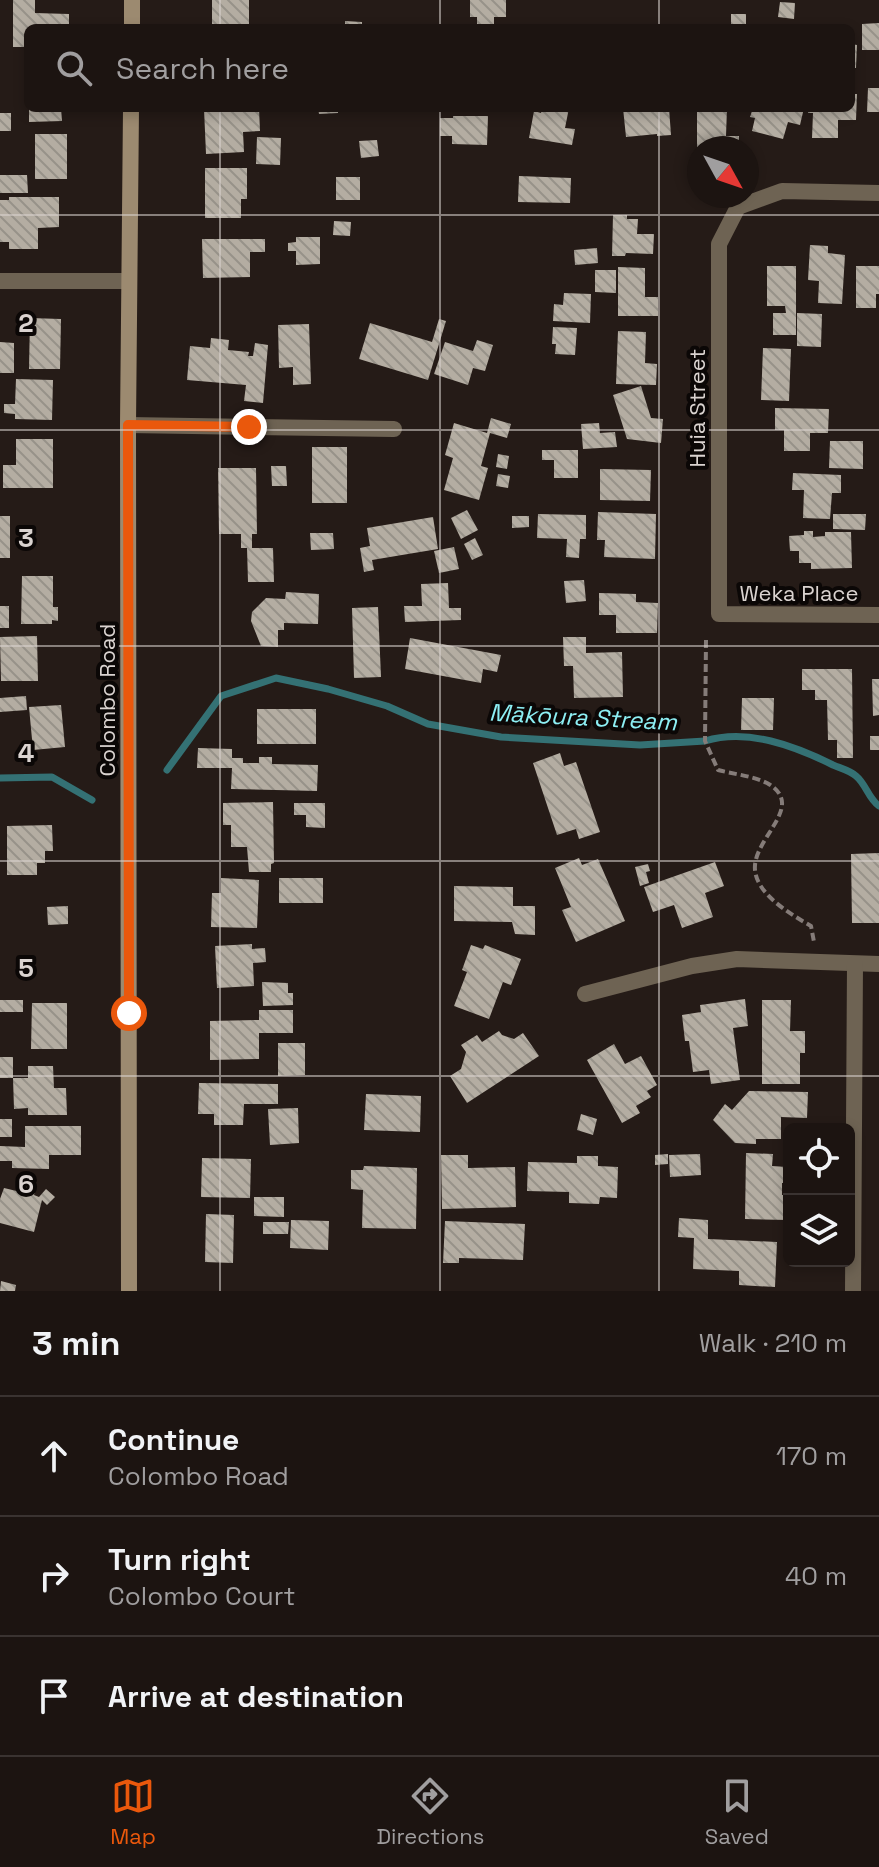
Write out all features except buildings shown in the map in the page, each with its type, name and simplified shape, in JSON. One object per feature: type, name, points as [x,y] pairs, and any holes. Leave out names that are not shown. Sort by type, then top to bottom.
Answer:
[{"type":"street","points":[[132,0],[132,24]]},
{"type":"street","name":"Colombo Road","points":[[129,1291],[128,425],[131,112]]},
{"type":"street","name":"Huia Street","points":[[719,614],[719,244],[738,207],[782,191],[879,193]]},
{"type":"street","points":[[0,281],[129,281]]},
{"type":"street","points":[[128,425],[394,429]]},
{"type":"street","name":"Weka Place","points":[[719,614],[879,615]]},
{"type":"street","points":[[585,994],[692,966],[737,959],[879,964]]},
{"type":"street","points":[[853,1291],[855,964]]},
{"type":"path","points":[[706,640],[705,741],[718,770],[767,784],[780,796],[781,817],[757,851],[755,870],[759,884],[768,894],[787,913],[811,926],[815,946]]},
{"type":"waterway","name":"Mākōura Stream","points":[[167,770],[221,696],[276,678],[387,706],[428,724],[501,737],[640,745],[738,737],[771,741],[803,751],[851,773],[879,806]]},
{"type":"waterway","name":"Mākōura Stream","points":[[0,778],[52,777],[92,800]]},
{"type":"route","points":[[129,1013],[128,425],[249,427]]}]
